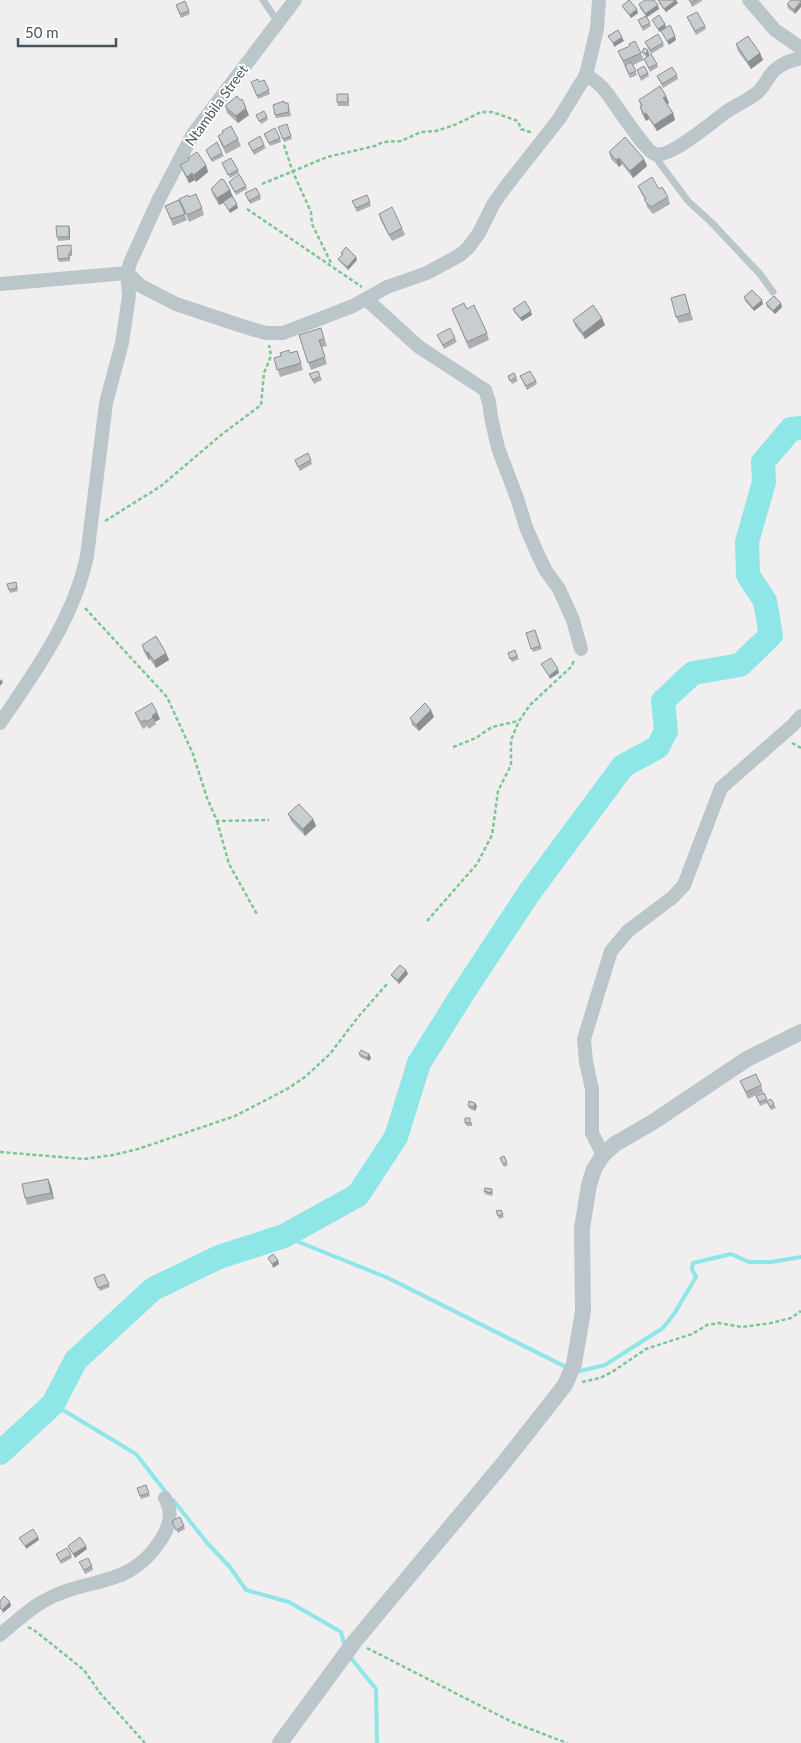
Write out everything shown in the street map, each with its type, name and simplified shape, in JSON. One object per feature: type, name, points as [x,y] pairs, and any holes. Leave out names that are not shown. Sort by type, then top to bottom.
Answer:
[{"type":"street","name":"Ntambila Street","points":[[127,273],[158,200],[193,134],[294,0]]},
{"type":"street","points":[[0,284],[127,273],[140,286],[176,304],[245,328],[266,333],[283,333],[299,328],[387,287],[427,273],[468,248],[479,233],[498,197],[559,119],[586,75],[597,29],[599,0]]},
{"type":"street","points":[[749,0],[775,30],[801,48]]},
{"type":"street","points":[[586,75],[605,90],[653,154],[663,154],[692,138],[727,112],[756,94],[777,67],[801,58]]},
{"type":"street","points":[[0,723],[29,681],[60,629],[83,577],[106,403],[122,343],[129,296],[127,273]]},
{"type":"street","points":[[371,296],[419,347],[485,390],[498,448],[518,498],[526,527],[546,571],[559,589],[573,620],[581,649]]},
{"type":"street","points":[[603,1155],[592,1133],[592,1088],[586,1062],[584,1039],[611,951],[628,931],[673,898],[684,884],[721,788],[801,716]]},
{"type":"street","points":[[280,1743],[355,1642],[506,1460],[565,1385],[574,1364],[583,1311],[582,1228],[589,1185],[594,1168],[603,1155],[615,1144],[653,1122],[747,1059],[801,1032]]},
{"type":"street","points":[[0,1635],[42,1602],[60,1594],[124,1575],[138,1566],[158,1545],[166,1530],[170,1507],[165,1498]]},
{"type":"lane","points":[[263,0],[278,22]]},
{"type":"lane","points":[[653,154],[688,202],[711,222],[760,274],[773,292]]},
{"type":"path","points":[[262,184],[292,170],[344,152],[375,146],[383,142],[401,141],[421,132],[436,131],[457,124],[481,112],[492,112],[506,116],[518,121],[521,129],[546,137]]},
{"type":"path","points":[[284,145],[292,170],[311,212],[312,224],[328,252],[333,266]]},
{"type":"path","points":[[247,209],[333,266],[364,288],[371,296]]},
{"type":"path","points":[[89,531],[161,486],[221,435],[262,405],[264,373],[271,356],[266,333]]},
{"type":"path","points":[[75,598],[167,697],[193,754],[229,864],[258,916]]},
{"type":"path","points":[[427,921],[477,864],[492,835],[498,791],[511,765],[511,740],[519,721],[530,705],[572,666],[575,655],[581,649]]},
{"type":"path","points":[[453,747],[476,738],[492,727],[519,721]]},
{"type":"path","points":[[216,821],[269,820]]},
{"type":"path","points":[[0,1152],[84,1159],[113,1155],[138,1149],[235,1116],[287,1089],[305,1077],[330,1054],[358,1017],[387,984]]},
{"type":"path","points":[[565,1385],[600,1378],[646,1349],[692,1334],[707,1325],[719,1323],[742,1327],[771,1323],[791,1318],[801,1311]]},
{"type":"path","points":[[13,1624],[34,1630],[84,1670],[100,1693],[145,1743]]},
{"type":"path","points":[[355,1642],[512,1722],[567,1743]]},
{"type":"building","points":[[629,0],[637,9],[630,15],[622,6]]},
{"type":"building","points":[[645,0],[654,0],[658,5],[645,14],[639,4]]},
{"type":"building","points":[[658,0],[676,0],[664,9]]},
{"type":"building","points":[[791,0],[801,1],[794,10],[787,4]]},
{"type":"building","points":[[185,1],[189,11],[180,14],[176,5]]},
{"type":"building","points":[[697,12],[705,26],[695,31],[687,17]]},
{"type":"building","points":[[659,15],[665,24],[658,29],[652,20]]},
{"type":"building","points":[[646,16],[650,23],[642,27],[638,20]]},
{"type":"building","points":[[670,25],[675,36],[667,41],[661,31]]},
{"type":"building","points":[[618,30],[622,37],[613,43],[608,36]]},
{"type":"building","points":[[658,34],[663,43],[650,50],[645,42]]},
{"type":"building","points":[[748,36],[760,53],[748,62],[736,44]]},
{"type":"building","points":[[635,41],[641,53],[623,61],[618,51],[630,46],[629,44]]},
{"type":"building","points":[[644,48],[648,50],[646,54],[642,52]]},
{"type":"building","points":[[651,54],[657,64],[649,68],[644,59]]},
{"type":"building","points":[[631,62],[636,71],[629,74],[625,65]]},
{"type":"building","points":[[644,66],[648,73],[640,77],[637,70]]},
{"type":"building","points":[[672,67],[677,75],[662,84],[657,76]]},
{"type":"building","points":[[258,79],[259,82],[264,80],[269,90],[257,96],[251,82]]},
{"type":"building","points":[[660,86],[666,96],[663,98],[673,113],[654,125],[646,113],[644,114],[639,100]]},
{"type":"building","points":[[337,94],[348,94],[348,102],[337,102]]},
{"type":"building","points":[[237,96],[240,100],[242,99],[246,108],[236,116],[225,106]]},
{"type":"building","points":[[284,101],[284,103],[288,103],[289,112],[275,115],[273,105]]},
{"type":"building","points":[[264,111],[267,117],[259,121],[256,115]]},
{"type":"building","points":[[287,124],[291,136],[283,139],[278,127]]},
{"type":"building","points":[[231,126],[238,139],[224,147],[218,136],[223,133],[222,131]]},
{"type":"building","points":[[275,128],[280,138],[269,143],[264,134]]},
{"type":"building","points":[[260,136],[264,145],[253,151],[248,143]]},
{"type":"building","points":[[625,137],[644,159],[630,171],[619,158],[616,160],[609,152]]},
{"type":"building","points":[[217,142],[222,153],[211,159],[206,150]]},
{"type":"building","points":[[197,152],[206,165],[194,175],[192,173],[187,177],[180,165]]},
{"type":"building","points":[[231,158],[238,170],[228,175],[222,163]]},
{"type":"building","points":[[239,174],[246,186],[235,192],[229,182]]},
{"type":"building","points":[[652,177],[659,189],[662,187],[668,197],[651,207],[644,200],[646,199],[638,186]]},
{"type":"building","points":[[221,179],[224,180],[230,190],[217,198],[211,189]]},
{"type":"building","points":[[256,188],[260,195],[249,201],[245,193]]},
{"type":"building","points":[[196,194],[202,208],[187,215],[179,199]]},
{"type":"building","points":[[367,195],[370,202],[356,208],[352,201]]},
{"type":"building","points":[[232,196],[237,204],[229,210],[223,202]]},
{"type":"building","points":[[179,200],[185,214],[171,219],[165,206]]},
{"type":"building","points":[[392,207],[402,228],[389,235],[379,214]]},
{"type":"building","points":[[56,226],[69,226],[69,237],[57,237]]},
{"type":"building","points":[[71,245],[69,258],[58,259],[57,246]]},
{"type":"building","points":[[346,247],[356,257],[347,267],[338,259]]},
{"type":"building","points":[[752,290],[762,300],[753,308],[744,297]]},
{"type":"building","points":[[685,294],[690,313],[676,317],[671,298]]},
{"type":"building","points":[[774,296],[781,303],[773,311],[766,303]]},
{"type":"building","points":[[525,301],[531,311],[520,318],[513,309]]},
{"type":"building","points":[[464,303],[467,309],[474,305],[487,333],[467,342],[452,309]]},
{"type":"building","points":[[593,305],[602,318],[583,333],[573,320]]},
{"type":"building","points":[[321,328],[324,339],[319,340],[325,357],[308,363],[299,335]]},
{"type":"building","points":[[450,328],[455,338],[443,345],[437,335]]},
{"type":"building","points":[[289,350],[290,353],[297,351],[301,363],[277,370],[274,358],[281,356],[280,353]]},
{"type":"building","points":[[318,371],[320,376],[313,380],[309,374]]},
{"type":"building","points":[[530,371],[536,381],[526,386],[520,376]]},
{"type":"building","points":[[514,373],[516,377],[510,381],[508,376]]},
{"type":"building","points":[[308,453],[311,460],[298,467],[295,460]]},
{"type":"building","points":[[16,582],[17,588],[9,590],[7,584]]},
{"type":"building","points":[[535,630],[540,646],[531,649],[526,633]]},
{"type":"building","points":[[156,636],[166,653],[154,661],[148,652],[146,653],[142,645]]},
{"type":"building","points":[[515,650],[517,656],[510,659],[508,653]]},
{"type":"building","points":[[551,658],[558,669],[549,676],[541,664]]},
{"type":"building","points":[[152,703],[157,712],[152,716],[153,718],[146,722],[145,720],[141,722],[135,713]]},
{"type":"building","points":[[425,703],[431,710],[416,725],[410,718]]},
{"type":"building","points":[[299,804],[313,819],[303,829],[288,814]]},
{"type":"building","points":[[400,965],[406,970],[398,980],[391,975]]},
{"type":"building","points":[[361,1050],[369,1054],[367,1058],[359,1054]]},
{"type":"building","points":[[756,1074],[761,1085],[746,1092],[740,1081]]},
{"type":"building","points":[[764,1093],[767,1099],[759,1102],[756,1096]]},
{"type":"building","points":[[771,1099],[774,1104],[770,1107],[767,1101]]},
{"type":"building","points":[[469,1101],[475,1103],[474,1107],[468,1106]]},
{"type":"building","points":[[465,1118],[470,1118],[470,1123],[465,1123]]},
{"type":"building","points":[[504,1156],[507,1162],[503,1164],[500,1158]]},
{"type":"building","points":[[48,1179],[51,1193],[25,1198],[22,1184]]},
{"type":"building","points":[[485,1188],[492,1189],[491,1193],[484,1191]]},
{"type":"building","points":[[501,1210],[503,1214],[498,1216],[496,1211]]},
{"type":"building","points":[[273,1254],[278,1260],[272,1264],[268,1258]]},
{"type":"building","points":[[104,1274],[109,1284],[98,1288],[94,1278]]},
{"type":"building","points":[[146,1485],[149,1493],[140,1496],[137,1488]]},
{"type":"building","points":[[180,1517],[184,1526],[176,1530],[172,1521]]},
{"type":"building","points":[[33,1529],[38,1537],[25,1546],[19,1538]]},
{"type":"building","points":[[80,1537],[86,1546],[73,1554],[68,1546]]},
{"type":"building","points":[[67,1548],[71,1555],[60,1561],[56,1554]]},
{"type":"building","points":[[88,1558],[92,1566],[84,1570],[79,1562]]},
{"type":"building","points":[[4,1596],[10,1602],[2,1610],[0,1608],[0,1601]]},
{"type":"waterway","points":[[0,1453],[53,1404],[76,1360],[153,1289],[219,1257],[284,1236],[358,1195],[396,1137],[419,1063],[529,893],[623,766],[658,747],[666,731],[663,701],[693,673],[740,665],[771,635],[765,601],[748,575],[747,542],[764,482],[763,462],[791,429],[801,428]]},
{"type":"waterway","points":[[284,1236],[388,1278],[564,1366]]},
{"type":"waterway","points":[[580,1371],[605,1365],[663,1328],[674,1314],[696,1277],[692,1269],[693,1263],[731,1254],[749,1262],[771,1262],[801,1257]]},
{"type":"waterway","points":[[53,1404],[136,1454],[168,1495]]},
{"type":"waterway","points":[[173,1500],[208,1544],[230,1567],[246,1590],[289,1602],[341,1632],[345,1647]]},
{"type":"waterway","points":[[350,1657],[376,1689],[377,1743]]}]
